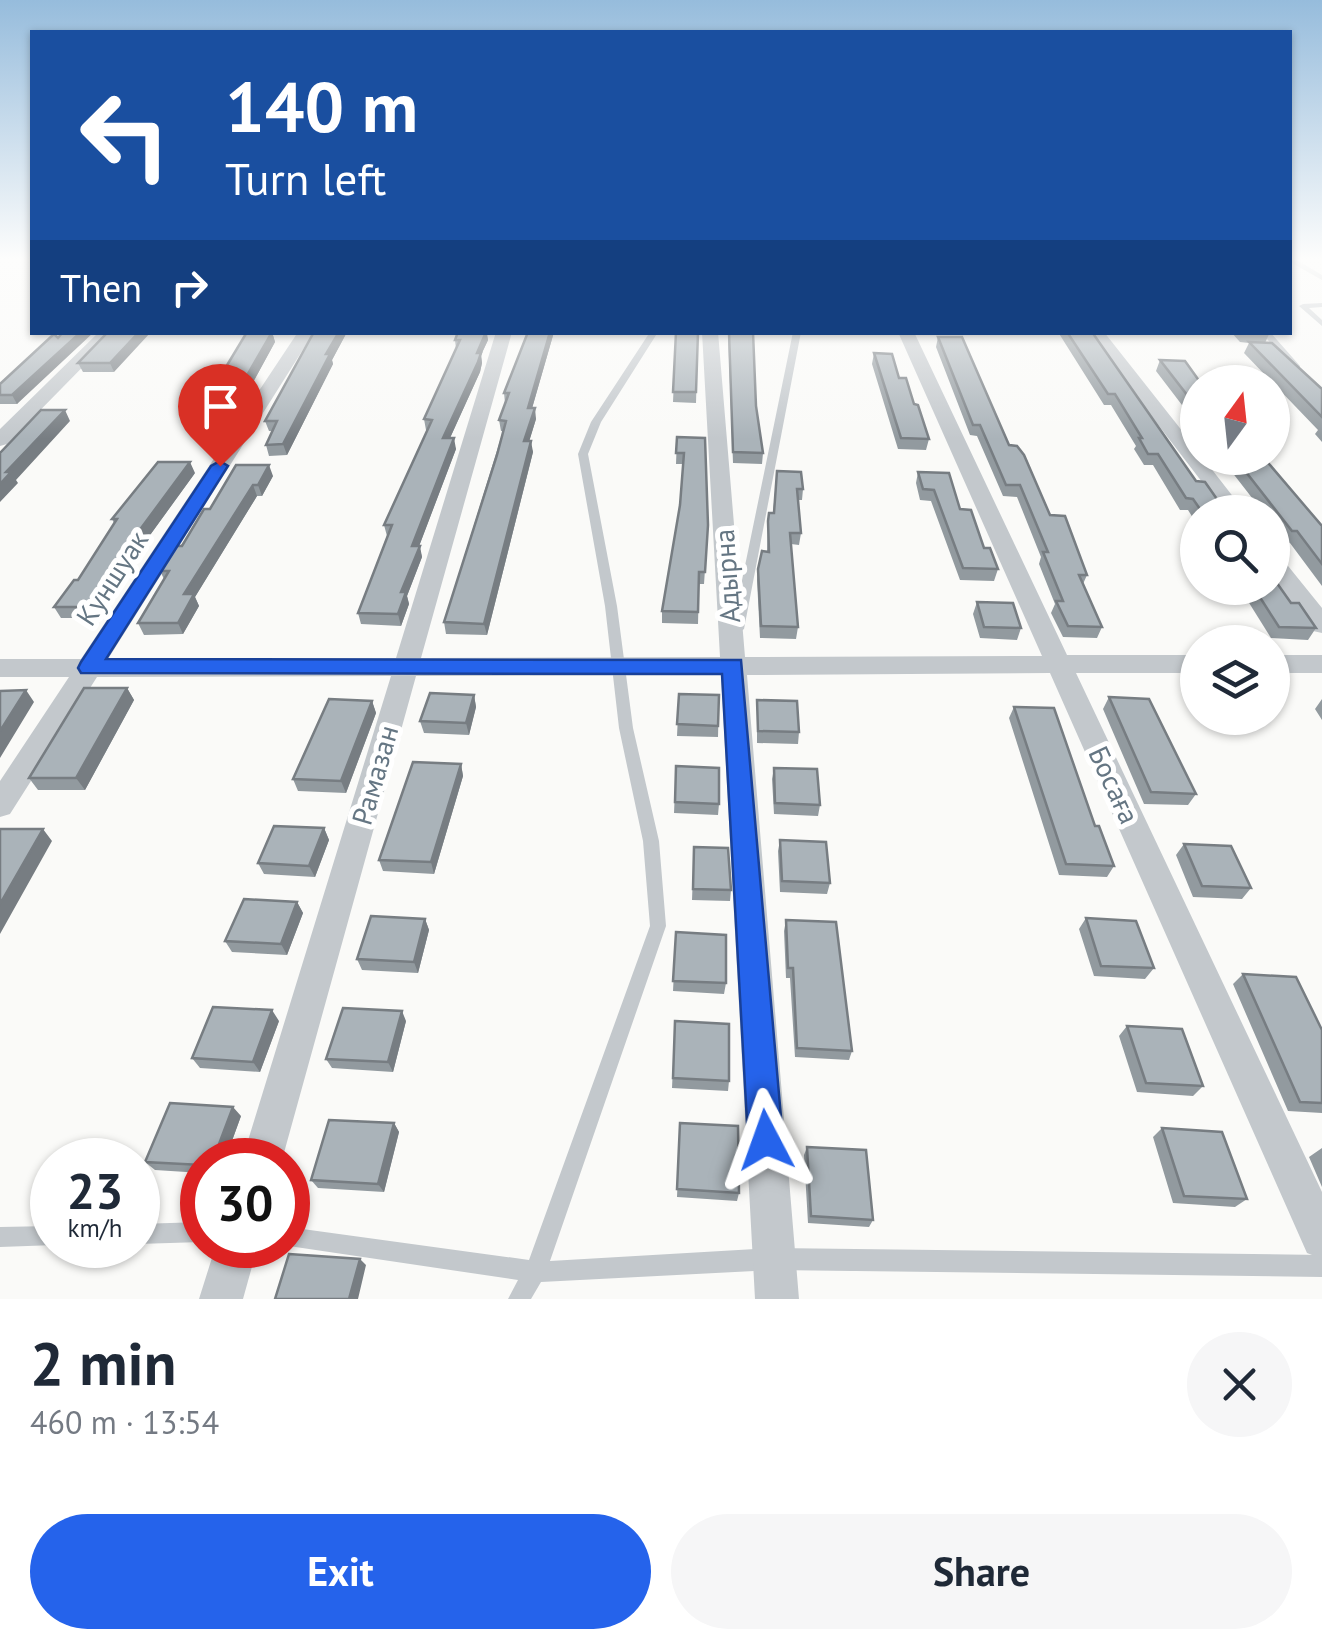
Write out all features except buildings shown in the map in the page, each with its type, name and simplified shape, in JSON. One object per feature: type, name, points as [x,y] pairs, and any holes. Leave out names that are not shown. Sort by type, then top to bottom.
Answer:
[{"type":"street","points":[[0,440],[106,335]]},
{"type":"street","name":"Куншуак","points":[[0,805],[304,335]]},
{"type":"street","name":"Рамазан","points":[[268,1138],[503,335]]},
{"type":"street","name":"Адырна","points":[[710,335],[777,1299]]},
{"type":"street","name":"Босаға","points":[[907,335],[1322,1238]]},
{"type":"street","points":[[1097,335],[1221,495]]},
{"type":"street","points":[[1290,584],[1322,625]]},
{"type":"street","points":[[0,668],[618,666],[733,662],[1180,664]]},
{"type":"street","points":[[1290,664],[1322,664]]},
{"type":"street","points":[[221,1299],[230,1268]]},
{"type":"lane","points":[[520,1299],[535,1272],[658,926],[650,841],[626,728],[582,454],[596,422],[652,335]]},
{"type":"lane","points":[[733,662],[797,335]]},
{"type":"lane","points":[[1268,335],[1311,384]]},
{"type":"lane","points":[[0,1237],[30,1236]]},
{"type":"lane","points":[[310,1240],[535,1272],[774,1258],[1322,1266]]},
{"type":"route","points":[[220,466],[89,668],[733,666],[766,1140]]}]
